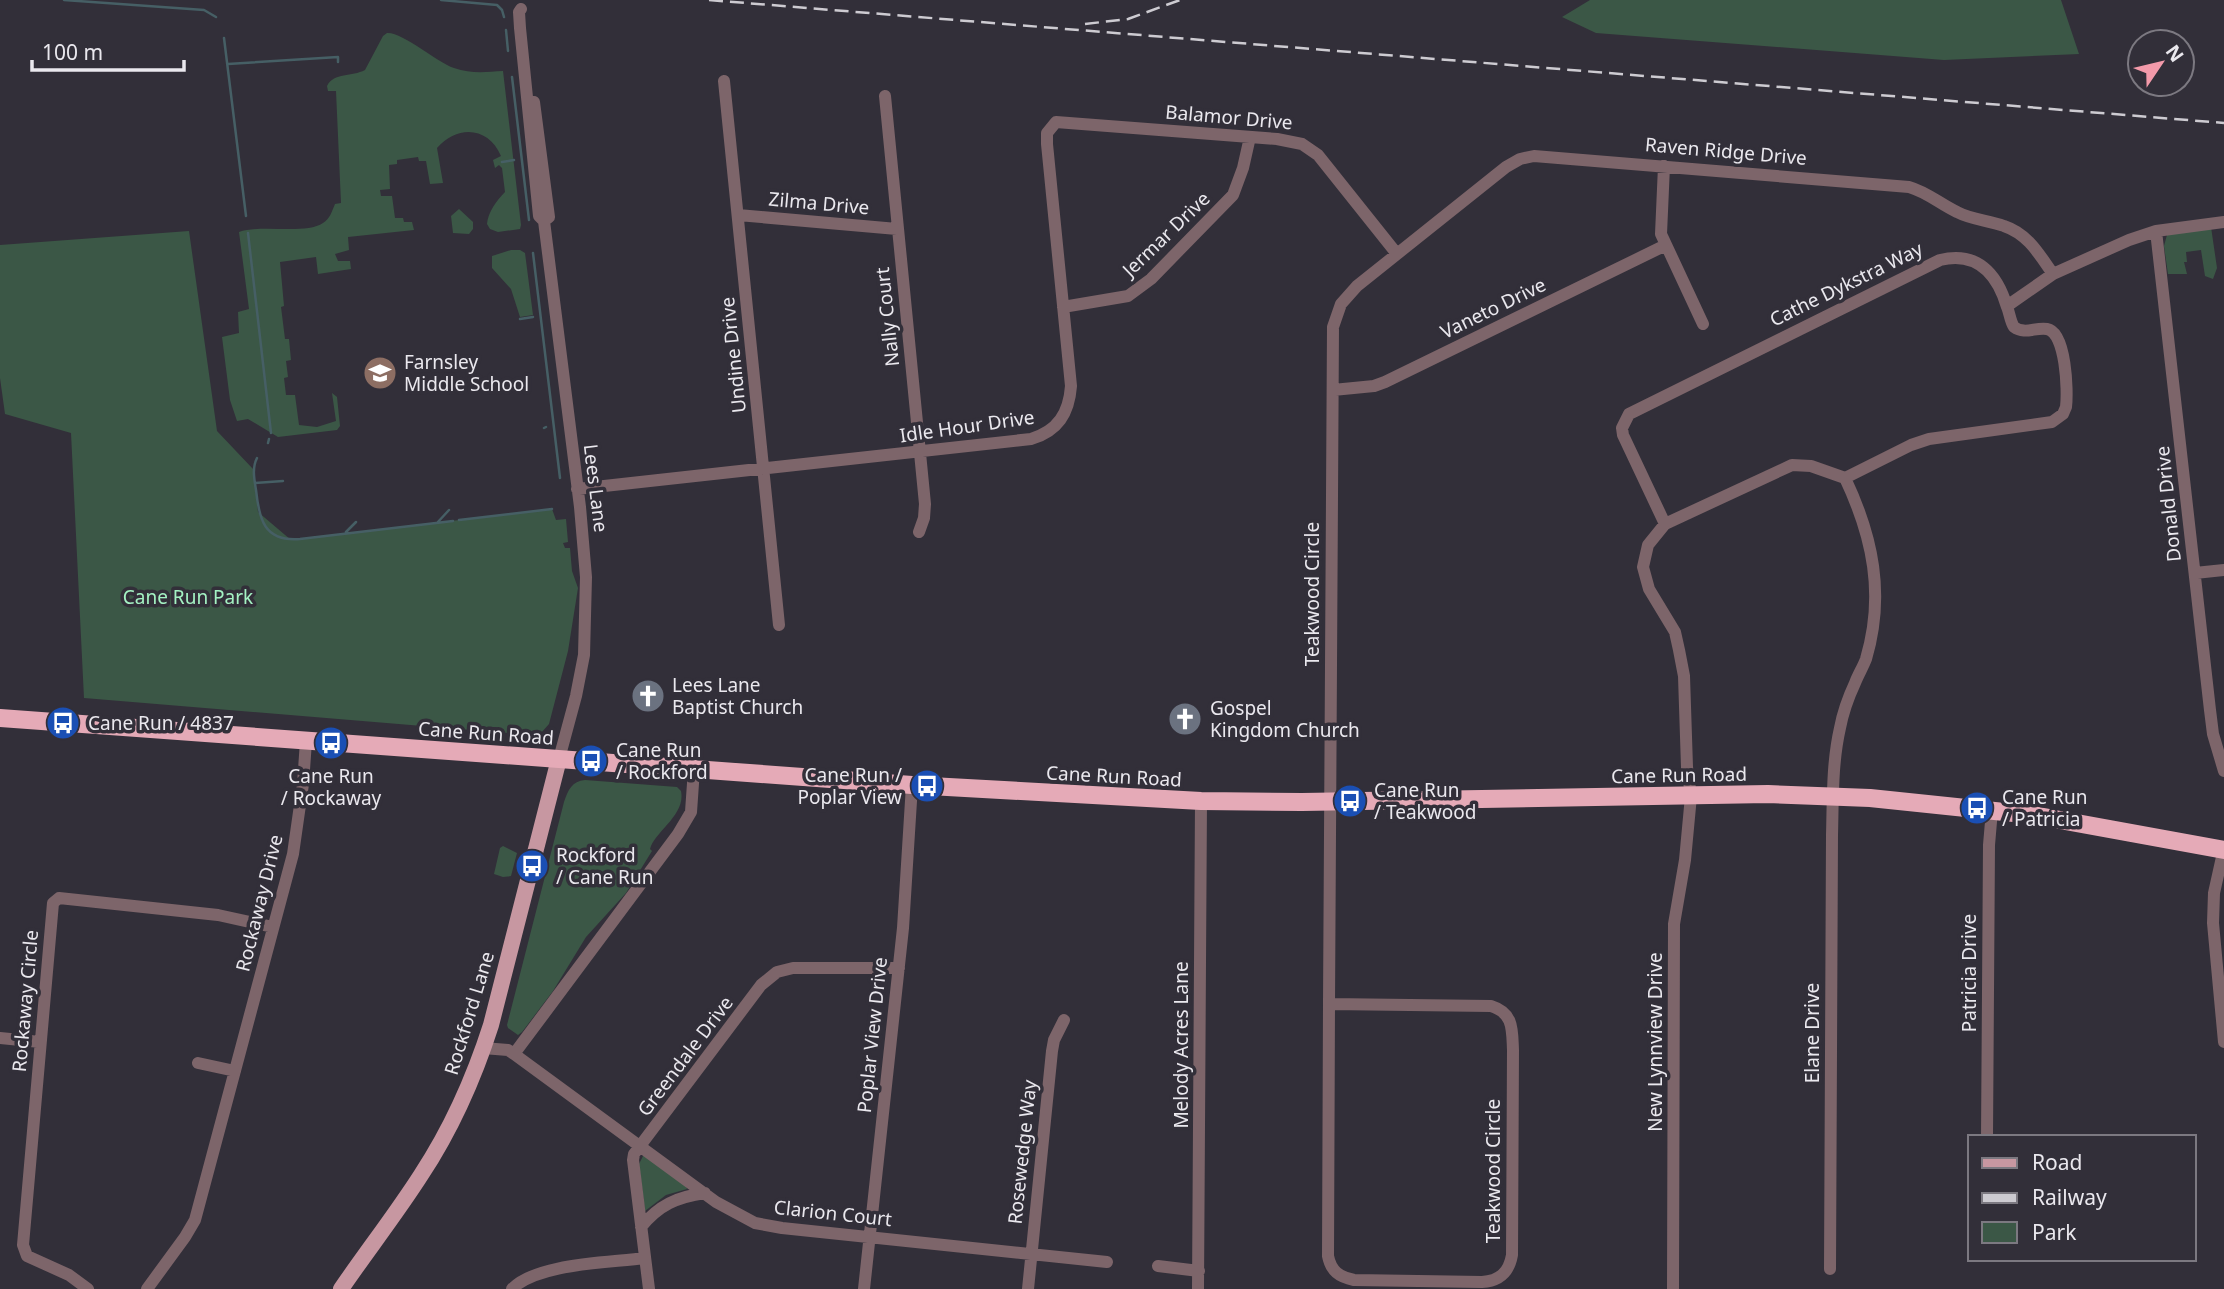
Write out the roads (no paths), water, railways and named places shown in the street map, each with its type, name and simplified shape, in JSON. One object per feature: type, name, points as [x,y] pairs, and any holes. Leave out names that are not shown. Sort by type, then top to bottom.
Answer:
[{"type":"highway","name":"Cane Run Road","points":[[0,718],[912,785],[1202,801],[1768,794],[1894,799],[1992,810],[2224,850]]},
{"type":"main road","name":"Rockford Lane","points":[[341,1289],[421,1175],[466,1093],[484,1048],[559,759]]},
{"type":"street","name":"Lees Lane","points":[[521,4],[519,20],[530,142],[539,216],[544,221],[586,577],[584,655],[559,759]]},
{"type":"street","name":"Undine Drive","points":[[724,81],[779,625]]},
{"type":"street","name":"Nally Court","points":[[884,96],[925,504],[919,532]]},
{"type":"street","name":"Balamor Drive","points":[[1051,127],[1056,122],[1064,121],[1291,141],[1312,149],[1397,254]]},
{"type":"street","name":"Idle Hour Drive","points":[[577,489],[764,470],[1043,436],[1056,426],[1068,408],[1070,393],[1047,144],[1047,133],[1051,127]]},
{"type":"street","name":"Jermar Drive","points":[[1063,307],[1128,296],[1151,279],[1233,195],[1241,176],[1250,137]]},
{"type":"street","name":"Raven Ridge Drive","points":[[1397,254],[1506,167],[1523,158],[1542,156],[1909,187],[1927,193],[1955,211],[2004,226],[2026,237],[2053,274]]},
{"type":"street","points":[[1664,166],[1661,234],[1703,324]]},
{"type":"street","name":"Zilma Drive","points":[[738,215],[897,229]]},
{"type":"street","points":[[2007,306],[2053,274],[2129,240],[2157,231],[2224,222]]},
{"type":"street","name":"Donald Drive","points":[[2157,231],[2213,734],[2224,771]]},
{"type":"street","name":"Vaneto Drive","points":[[1333,390],[1374,386],[1385,382],[1666,245]]},
{"type":"street","name":"Teakwood Circle","points":[[1329,1004],[1491,1006],[1508,1016],[1512,1024],[1513,1050],[1512,1255],[1507,1270],[1497,1280],[1346,1279],[1333,1270],[1328,1256],[1329,1004],[1330,801],[1333,327],[1337,311],[1357,286],[1397,254]]},
{"type":"street","name":"Cathe Dykstra Way","points":[[1665,524],[1623,435],[1625,420],[1636,409],[1940,260],[1962,257],[1984,267],[1996,281],[2011,322],[2018,331],[2047,329],[2053,331],[2061,342],[2067,401],[2063,414],[2052,422],[1929,439],[1911,445],[1845,478]]},
{"type":"street","points":[[1665,524],[1792,465],[1811,466],[1845,478],[1866,531],[1874,560],[1876,591],[1874,624],[1866,661],[1846,703],[1839,730],[1833,796]]},
{"type":"street","name":"New Lynnview Drive","points":[[1665,524],[1648,545],[1643,567],[1648,589],[1671,626],[1679,650],[1684,676],[1686,767],[1691,796],[1685,860],[1674,924],[1673,1289]]},
{"type":"street","points":[[2195,573],[2224,570]]},
{"type":"street","name":"Rockaway Drive","points":[[147,1289],[195,1220],[299,823],[306,741]]},
{"type":"street","points":[[514,1054],[678,834],[691,812],[694,769]]},
{"type":"street","name":"Poplar View Drive","points":[[864,1289],[899,968],[912,785]]},
{"type":"street","name":"Elane Drive","points":[[1830,1269],[1833,796]]},
{"type":"street","name":"Melody Acres Lane","points":[[1198,1289],[1202,801]]},
{"type":"street","name":"Patricia Drive","points":[[1987,1135],[1989,844],[1992,810]]},
{"type":"street","points":[[2224,850],[2214,892],[2213,923],[2224,1042]]},
{"type":"street","name":"Rockaway Circle","points":[[88,1289],[69,1275],[27,1256],[23,1245],[53,902],[56,899],[218,915],[273,927]]},
{"type":"street","name":"Greendale Drive","points":[[649,1289],[633,1160],[635,1153],[761,985],[772,975],[784,970],[807,967],[899,968]]},
{"type":"street","name":"Rosewedge Way","points":[[1028,1289],[1052,1051],[1054,1040],[1064,1020]]},
{"type":"street","points":[[0,1038],[40,1042]]},
{"type":"street","name":"Clarion Court","points":[[484,1048],[508,1050],[729,1210],[762,1225],[1107,1262]]},
{"type":"street","points":[[198,1063],[235,1071]]},
{"type":"street","points":[[641,1227],[668,1202],[705,1193]]},
{"type":"street","points":[[512,1289],[525,1279],[542,1272],[645,1258]]},
{"type":"street","points":[[1158,1266],[1199,1271]]},
{"type":"waterway","points":[[64,0],[204,10],[216,17]]},
{"type":"waterway","points":[[441,0],[497,5],[504,17]]},
{"type":"waterway","points":[[506,30],[508,51]]},
{"type":"waterway","points":[[224,38],[246,216]]},
{"type":"waterway","points":[[228,64],[338,57],[338,62]]},
{"type":"waterway","points":[[512,77],[529,220]]},
{"type":"waterway","points":[[502,162],[514,160]]},
{"type":"waterway","points":[[248,233],[271,433]]},
{"type":"waterway","points":[[533,253],[560,478]]},
{"type":"waterway","points":[[520,319],[533,317]]},
{"type":"waterway","points":[[268,443],[269,439]]},
{"type":"waterway","points":[[257,458],[254,473],[259,510],[266,526],[278,537],[300,539],[453,521]]},
{"type":"waterway","points":[[255,483],[283,481]]},
{"type":"waterway","points":[[459,520],[552,509]]},
{"type":"waterway","points":[[437,523],[449,510]]},
{"type":"waterway","points":[[346,532],[356,522]]},
{"type":"railway","points":[[709,0],[2224,123]]},
{"type":"railway","points":[[1085,24],[1128,19],[1180,0]]},
{"type":"place","name":"Farnsley Middle School","points":[[380,373]]},
{"type":"place","name":"Lees Lane Baptist Church","points":[[648,696]]},
{"type":"place","name":"Gospel Kingdom Church","points":[[1185,719]]},
{"type":"place","name":"Cane Run / 4837","points":[[63,723]]},
{"type":"place","name":"Cane Run / Rockaway","points":[[331,743]]},
{"type":"place","name":"Cane Run / Rockford","points":[[591,761]]},
{"type":"place","name":"Cane Run / Poplar View","points":[[927,786]]},
{"type":"place","name":"Cane Run / Teakwood","points":[[1350,801]]},
{"type":"place","name":"Cane Run / Patricia","points":[[1977,808]]},
{"type":"place","name":"Rockford / Cane Run","points":[[532,866]]},
{"type":"park label","name":"Cane Run Park","points":[[188,597]]}]
